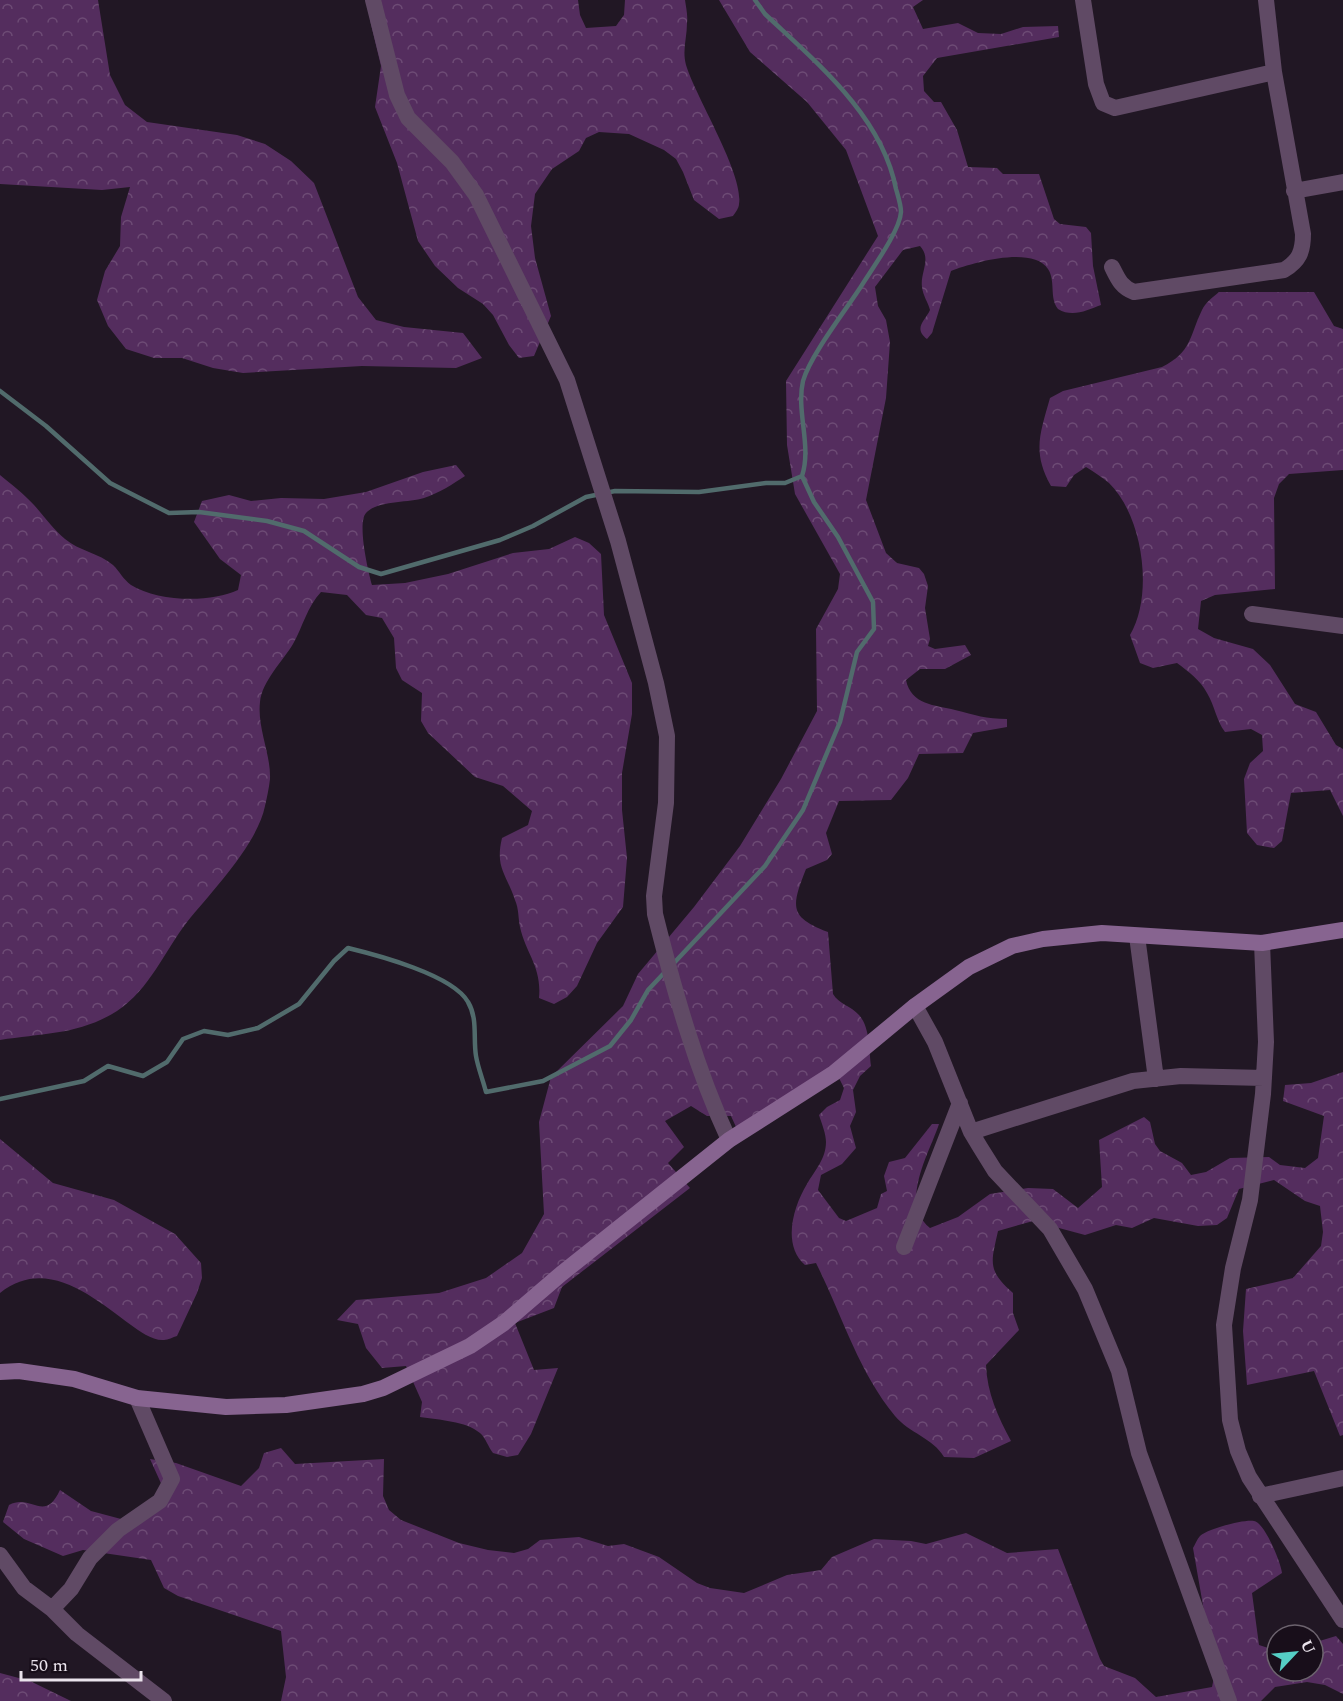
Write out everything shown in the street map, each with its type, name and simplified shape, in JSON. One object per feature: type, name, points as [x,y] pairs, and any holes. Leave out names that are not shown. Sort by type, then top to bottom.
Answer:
[{"type":"main road","points":[[0,1372],[19,1371],[74,1379],[137,1398],[226,1407],[286,1405],[363,1394],[393,1384],[470,1346],[504,1323],[561,1274],[729,1140],[834,1073],[915,1006],[969,967],[1012,946],[1043,939],[1102,933],[1262,944],[1343,930]]},
{"type":"street","points":[[373,0],[397,95],[408,118],[452,162],[476,195],[567,380],[618,541],[656,682],[667,736],[666,803],[654,896],[655,914],[697,1060],[713,1106],[729,1140]]},
{"type":"street","points":[[1083,0],[1096,84],[1104,103],[1115,108],[1274,72]]},
{"type":"street","points":[[1112,267],[1125,289],[1134,292],[1284,270],[1299,258],[1303,248],[1303,234],[1274,72],[1266,0]]},
{"type":"street","points":[[1294,191],[1343,182]]},
{"type":"street","points":[[1252,614],[1343,626]]},
{"type":"street","points":[[1137,936],[1156,1079]]},
{"type":"street","points":[[1262,944],[1266,1042],[1264,1078],[1250,1200],[1233,1268],[1224,1325],[1230,1420],[1238,1451],[1260,1496],[1343,1620]]},
{"type":"street","points":[[915,1006],[935,1042],[971,1132],[995,1170],[1050,1229],[1085,1289],[1119,1371],[1139,1453],[1229,1701]]},
{"type":"street","points":[[971,1132],[1134,1081],[1181,1076],[1264,1078]]},
{"type":"street","points":[[904,1248],[960,1103]]},
{"type":"street","points":[[52,1609],[70,1589],[90,1558],[118,1530],[160,1500],[172,1479],[137,1398]]},
{"type":"street","points":[[1260,1496],[1343,1478]]},
{"type":"street","points":[[0,1555],[24,1588],[52,1609],[77,1634],[164,1701]]},
{"type":"green space","points":[[0,0],[98,0],[110,75],[125,105],[147,122],[237,135],[265,144],[291,161],[314,183],[358,297],[376,320],[404,327],[463,333],[482,358],[456,368],[362,366],[243,373],[213,368],[182,358],[154,358],[126,349],[108,326],[97,300],[105,271],[120,246],[121,217],[130,187],[102,190],[0,184]]},
{"type":"green space","points":[[374,0],[578,0],[580,15],[586,28],[616,26],[624,15],[625,0],[685,0],[686,65],[734,174],[739,191],[737,210],[733,216],[719,219],[694,200],[676,159],[664,150],[629,134],[599,132],[586,138],[579,151],[552,169],[535,194],[531,226],[535,258],[551,316],[534,356],[519,358],[509,345],[493,315],[483,304],[458,288],[435,266],[418,241],[397,163],[375,107],[381,66],[370,20]]},
{"type":"green space","points":[[719,0],[923,0],[913,7],[923,29],[958,23],[978,33],[1001,34],[1023,27],[1058,26],[1059,37],[937,58],[923,76],[924,91],[934,102],[941,102],[957,130],[968,167],[997,168],[1003,174],[1039,174],[1054,219],[1060,224],[1086,227],[1091,233],[1093,266],[1101,305],[1080,312],[1064,312],[1055,305],[1052,279],[1048,269],[1040,262],[1029,258],[1001,258],[951,271],[932,333],[927,339],[920,328],[930,310],[922,287],[925,256],[920,246],[903,250],[875,287],[878,306],[886,320],[890,342],[886,398],[866,500],[886,553],[897,563],[919,568],[924,574],[928,586],[925,608],[930,639],[928,646],[935,649],[965,645],[971,655],[945,669],[920,669],[906,680],[913,695],[918,699],[932,705],[981,716],[1007,719],[1007,727],[973,733],[963,753],[919,754],[908,778],[891,800],[839,801],[826,833],[832,854],[827,860],[806,869],[798,893],[797,909],[806,921],[828,932],[833,994],[863,1020],[871,1066],[860,1076],[853,1090],[856,1112],[850,1126],[856,1148],[842,1164],[821,1175],[818,1190],[839,1218],[846,1221],[877,1208],[881,1194],[887,1191],[884,1176],[889,1162],[905,1158],[932,1124],[939,1124],[919,1178],[917,1192],[917,1205],[921,1218],[930,1228],[958,1217],[990,1194],[1028,1188],[1053,1189],[1078,1208],[1102,1187],[1099,1140],[1144,1117],[1150,1122],[1155,1144],[1160,1151],[1182,1163],[1191,1175],[1206,1172],[1230,1158],[1269,1157],[1280,1165],[1305,1168],[1318,1158],[1324,1116],[1283,1101],[1285,1085],[1311,1083],[1343,1072],[1343,1435],[1340,1436],[1314,1371],[1247,1385],[1243,1331],[1246,1289],[1293,1278],[1321,1246],[1323,1232],[1320,1206],[1305,1201],[1274,1180],[1239,1189],[1227,1218],[1217,1225],[1198,1226],[1154,1218],[1132,1228],[1116,1225],[1085,1235],[1033,1221],[998,1231],[993,1265],[999,1278],[1013,1293],[1013,1313],[1019,1330],[986,1365],[988,1385],[994,1404],[1011,1441],[974,1458],[944,1457],[934,1445],[901,1422],[882,1399],[861,1362],[816,1263],[805,1265],[798,1257],[794,1247],[792,1226],[794,1214],[802,1193],[826,1148],[819,1115],[827,1107],[840,1100],[844,1088],[839,1078],[742,1140],[731,1116],[707,1116],[691,1106],[665,1121],[684,1147],[668,1163],[690,1188],[562,1287],[554,1308],[515,1323],[534,1370],[558,1368],[531,1434],[518,1455],[507,1457],[493,1453],[482,1435],[467,1426],[420,1417],[422,1402],[406,1366],[382,1368],[366,1348],[358,1324],[337,1320],[356,1300],[439,1293],[486,1278],[522,1253],[544,1214],[539,1122],[551,1077],[623,1006],[638,974],[694,907],[740,846],[781,779],[817,711],[816,629],[838,589],[840,574],[795,494],[787,445],[786,381],[878,236],[846,150],[807,102],[750,52]]},
{"type":"green space","points":[[1219,292],[1314,292],[1334,326],[1343,329],[1343,470],[1289,474],[1279,484],[1274,498],[1275,589],[1215,595],[1201,601],[1198,629],[1214,638],[1253,649],[1270,665],[1295,704],[1316,712],[1336,745],[1343,749],[1343,816],[1330,790],[1291,793],[1282,841],[1274,848],[1257,845],[1247,833],[1244,779],[1250,763],[1263,751],[1262,735],[1251,729],[1225,732],[1204,688],[1194,676],[1177,663],[1153,668],[1140,663],[1130,635],[1142,599],[1143,578],[1137,535],[1130,515],[1121,497],[1109,483],[1086,467],[1074,475],[1066,487],[1051,486],[1041,463],[1040,453],[1041,433],[1050,398],[1063,391],[1162,367],[1172,361],[1179,356],[1188,343],[1203,307]]},
{"type":"green space","points":[[456,465],[465,476],[440,491],[417,500],[378,506],[366,513],[363,536],[372,585],[405,583],[448,574],[513,553],[549,549],[575,537],[589,543],[601,554],[604,615],[632,683],[632,714],[622,773],[622,810],[627,858],[623,907],[597,943],[577,986],[567,997],[554,1004],[539,998],[536,969],[523,937],[512,891],[502,870],[500,848],[502,838],[528,825],[532,811],[503,786],[475,777],[428,733],[421,721],[422,693],[402,680],[396,668],[394,638],[382,618],[366,615],[347,595],[321,592],[262,694],[260,721],[270,779],[260,821],[243,852],[187,922],[148,981],[129,1002],[117,1011],[89,1025],[0,1040],[0,475],[30,501],[65,539],[113,565],[131,585],[155,595],[199,599],[238,590],[241,575],[220,559],[194,522],[202,501],[229,495],[251,501],[281,498],[324,499],[366,492],[423,472]]},
{"type":"green space","points":[[0,1139],[53,1183],[114,1200],[175,1234],[201,1263],[202,1278],[177,1336],[167,1340],[151,1337],[85,1293],[52,1279],[35,1278],[17,1283],[0,1293]]},
{"type":"green space","points":[[281,1448],[295,1464],[384,1459],[383,1496],[389,1510],[401,1520],[459,1543],[514,1553],[528,1549],[540,1540],[579,1537],[608,1546],[624,1544],[659,1557],[697,1583],[710,1588],[744,1593],[787,1575],[821,1570],[832,1557],[874,1539],[926,1544],[966,1533],[1007,1553],[1058,1549],[1104,1666],[1135,1678],[1156,1697],[1212,1687],[1218,1658],[1205,1617],[1193,1548],[1200,1536],[1210,1530],[1234,1523],[1254,1521],[1267,1536],[1276,1553],[1282,1573],[1252,1593],[1259,1645],[1265,1647],[1265,1683],[1301,1683],[1275,1687],[1261,1701],[281,1701],[286,1677],[281,1631],[178,1596],[164,1588],[151,1560],[83,1550],[63,1556],[24,1539],[3,1522],[9,1505],[24,1502],[43,1507],[54,1500],[60,1490],[91,1511],[121,1519],[164,1490],[150,1459],[176,1463],[241,1486],[259,1468],[264,1453]]},
{"type":"green space","points":[[1336,1636],[1343,1644],[1343,1694],[1325,1685],[1313,1683],[1325,1683],[1325,1639]]},
{"type":"green space","points":[[0,1673],[30,1681],[71,1701],[0,1701]]},
{"type":"waterway","points":[[673,964],[765,866],[803,810],[840,722],[857,652],[874,629],[873,602],[838,537],[814,502],[802,476],[805,465],[805,441],[801,393],[803,381],[813,359],[878,261],[896,229],[901,212],[900,203],[888,163],[877,138],[862,114],[845,92],[765,14],[755,0]]},
{"type":"waterway","points":[[0,391],[46,426],[110,483],[169,513],[199,512],[267,521],[304,531],[359,567],[381,574],[500,540],[533,526],[586,497],[615,491],[699,492],[766,483],[785,483],[802,476]]},
{"type":"waterway","points":[[0,1099],[84,1081],[108,1066],[143,1076],[167,1062],[183,1039],[204,1031],[228,1035],[258,1028],[299,1004],[334,961],[348,948],[431,975],[460,992],[468,1002],[473,1015],[476,1056],[486,1092],[543,1081],[610,1046],[631,1020],[648,990],[665,972]]}]
